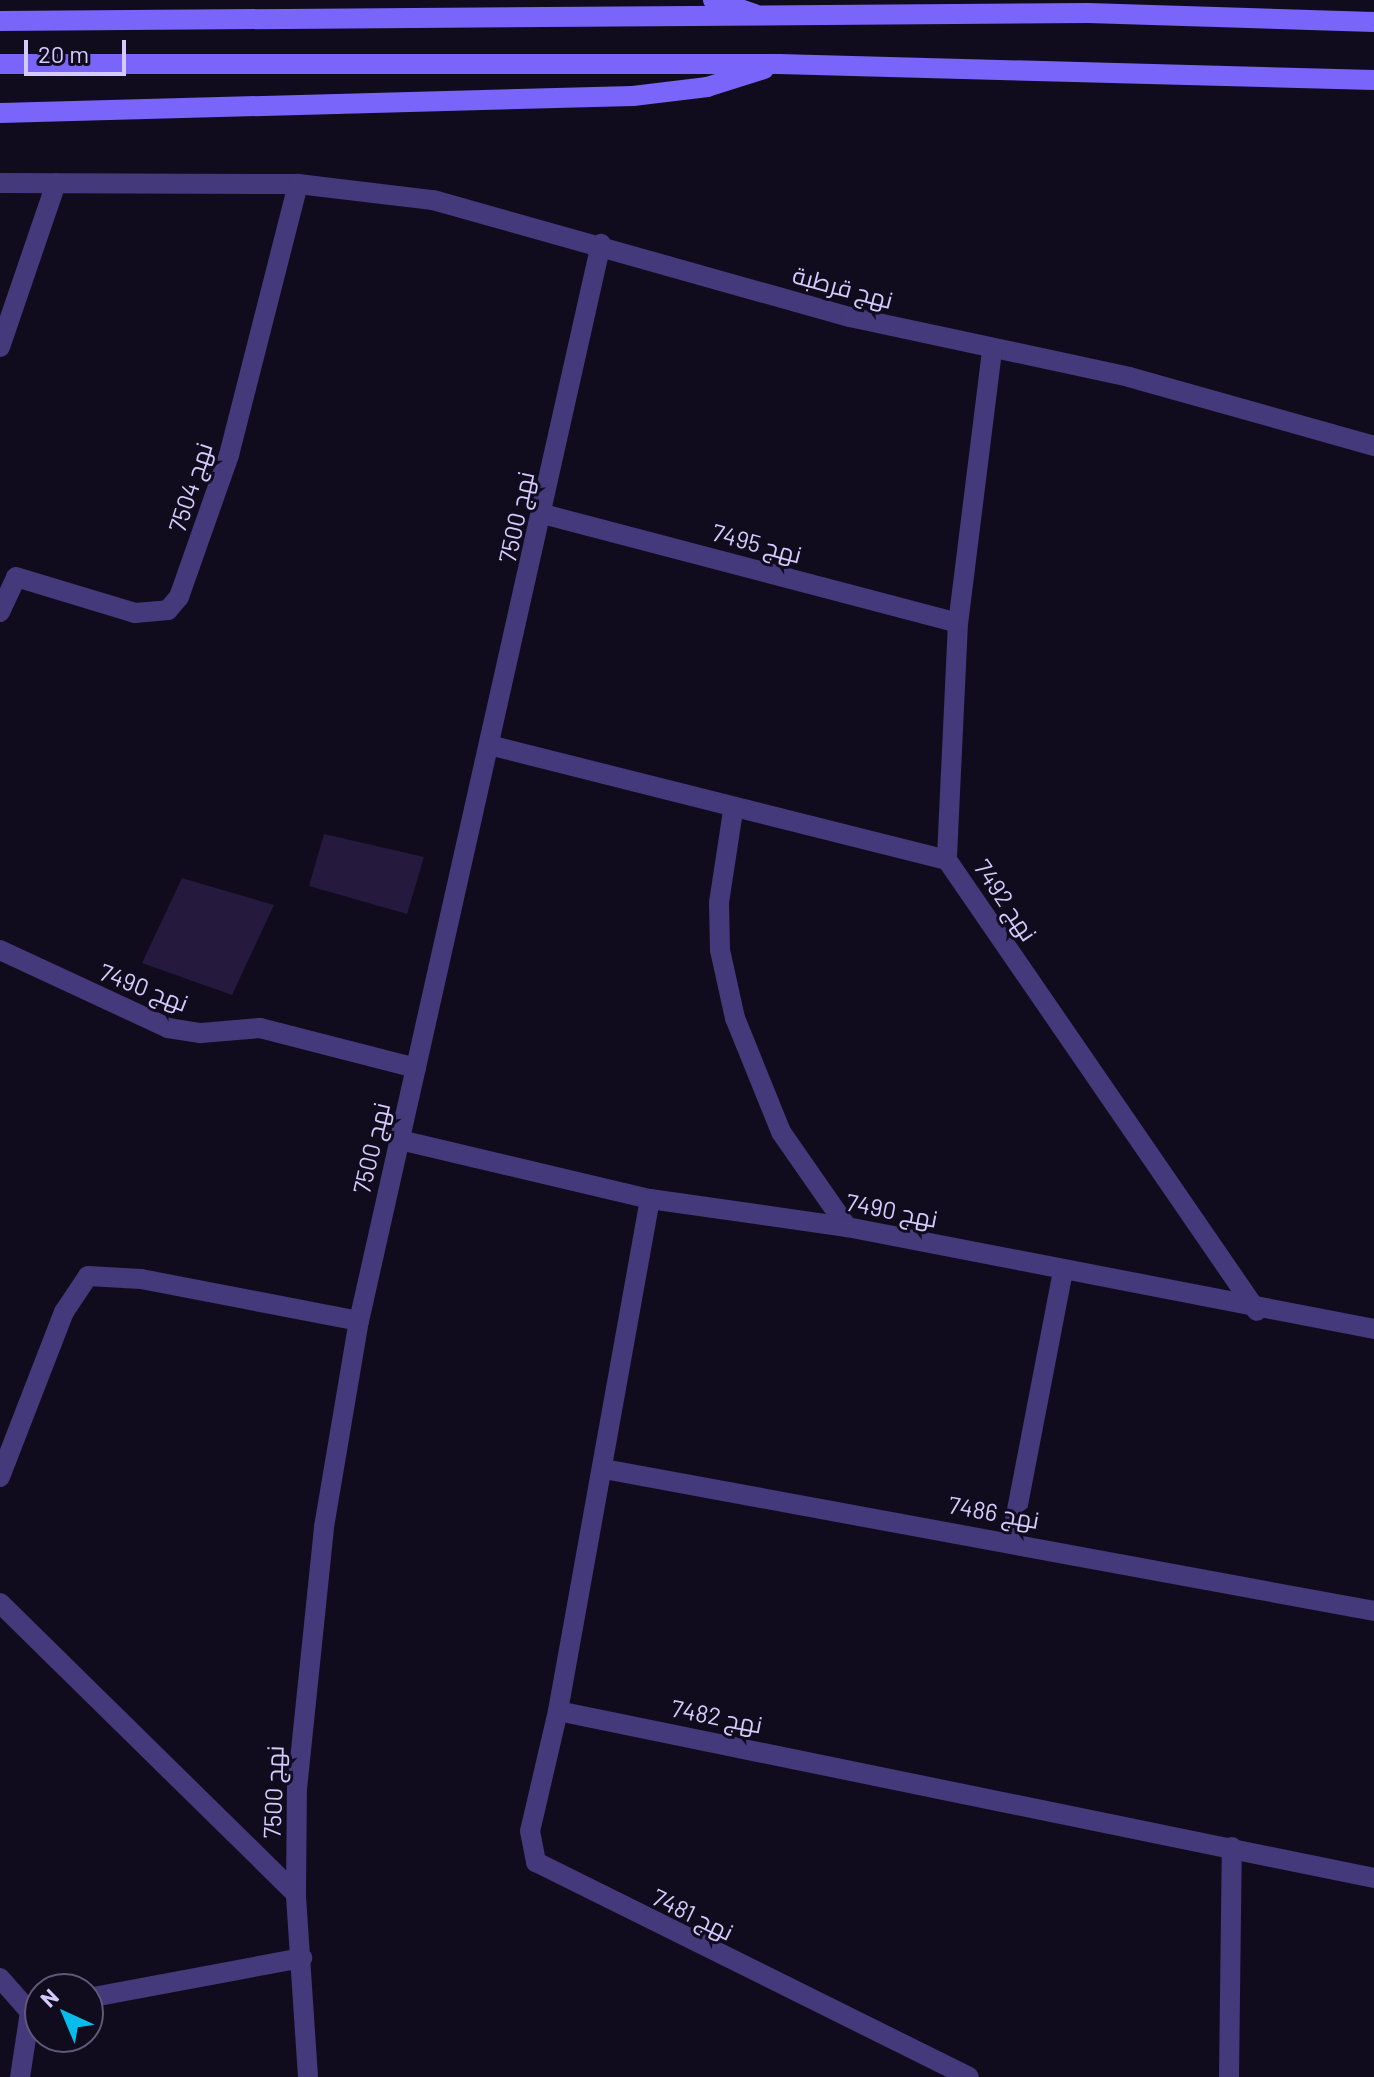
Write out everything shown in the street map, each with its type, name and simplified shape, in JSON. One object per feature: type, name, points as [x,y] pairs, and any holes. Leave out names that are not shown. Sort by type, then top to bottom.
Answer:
[{"type":"street","points":[[713,0],[766,19]]},
{"type":"street","points":[[0,21],[766,19],[1088,13],[1374,22]]},
{"type":"street","points":[[0,64],[779,64],[1374,80]]},
{"type":"street","points":[[0,113],[633,96],[707,87],[779,64]]},
{"type":"street","name":"نهج قرطبة","points":[[0,183],[298,184],[433,200],[601,244],[850,317],[992,351],[1129,377],[1374,446]]},
{"type":"street","points":[[0,347],[56,183]]},
{"type":"street","name":"نهج 7504","points":[[0,612],[8,574],[135,613],[168,610],[179,597],[229,455],[298,184]]},
{"type":"street","name":"نهج 7500","points":[[308,2077],[296,1894],[304,1692],[359,1321],[493,746],[601,244]]},
{"type":"street","name":"نهج 7492","points":[[992,351],[958,623],[947,860],[1257,1311]]},
{"type":"street","name":"نهج 7495","points":[[543,514],[958,623]]},
{"type":"street","points":[[493,746],[733,811],[947,860]]},
{"type":"street","points":[[733,811],[719,903],[720,950],[735,1018],[781,1132],[847,1227]]},
{"type":"street","name":"نهج 7490","points":[[0,950],[168,1028],[201,1033],[260,1028],[416,1068]]},
{"type":"street","name":"نهج 7490","points":[[400,1140],[650,1199],[847,1227],[1257,1311],[1374,1329]]},
{"type":"street","points":[[558,1711],[604,1469],[650,1199]]},
{"type":"street","points":[[1011,1541],[1063,1272]]},
{"type":"street","points":[[0,1477],[64,1312],[88,1276],[141,1279],[359,1321]]},
{"type":"street","name":"نهج 7486","points":[[604,1469],[1011,1541],[1374,1611]]},
{"type":"street","points":[[0,1603],[296,1894]]},
{"type":"street","name":"نهج 7482","points":[[558,1711],[1374,1878]]},
{"type":"street","name":"نهج 7481","points":[[558,1711],[530,1831],[536,1862],[969,2077]]},
{"type":"street","points":[[1229,2077],[1232,1847]]},
{"type":"street","points":[[104,1995],[302,1958]]},
{"type":"street","points":[[0,1978],[24,2001]]},
{"type":"street","points":[[20,2077],[25,2053]]},
{"type":"building","points":[[324,834],[424,857],[407,914],[309,886]]},
{"type":"building","points":[[182,878],[274,905],[232,995],[142,963]]}]
